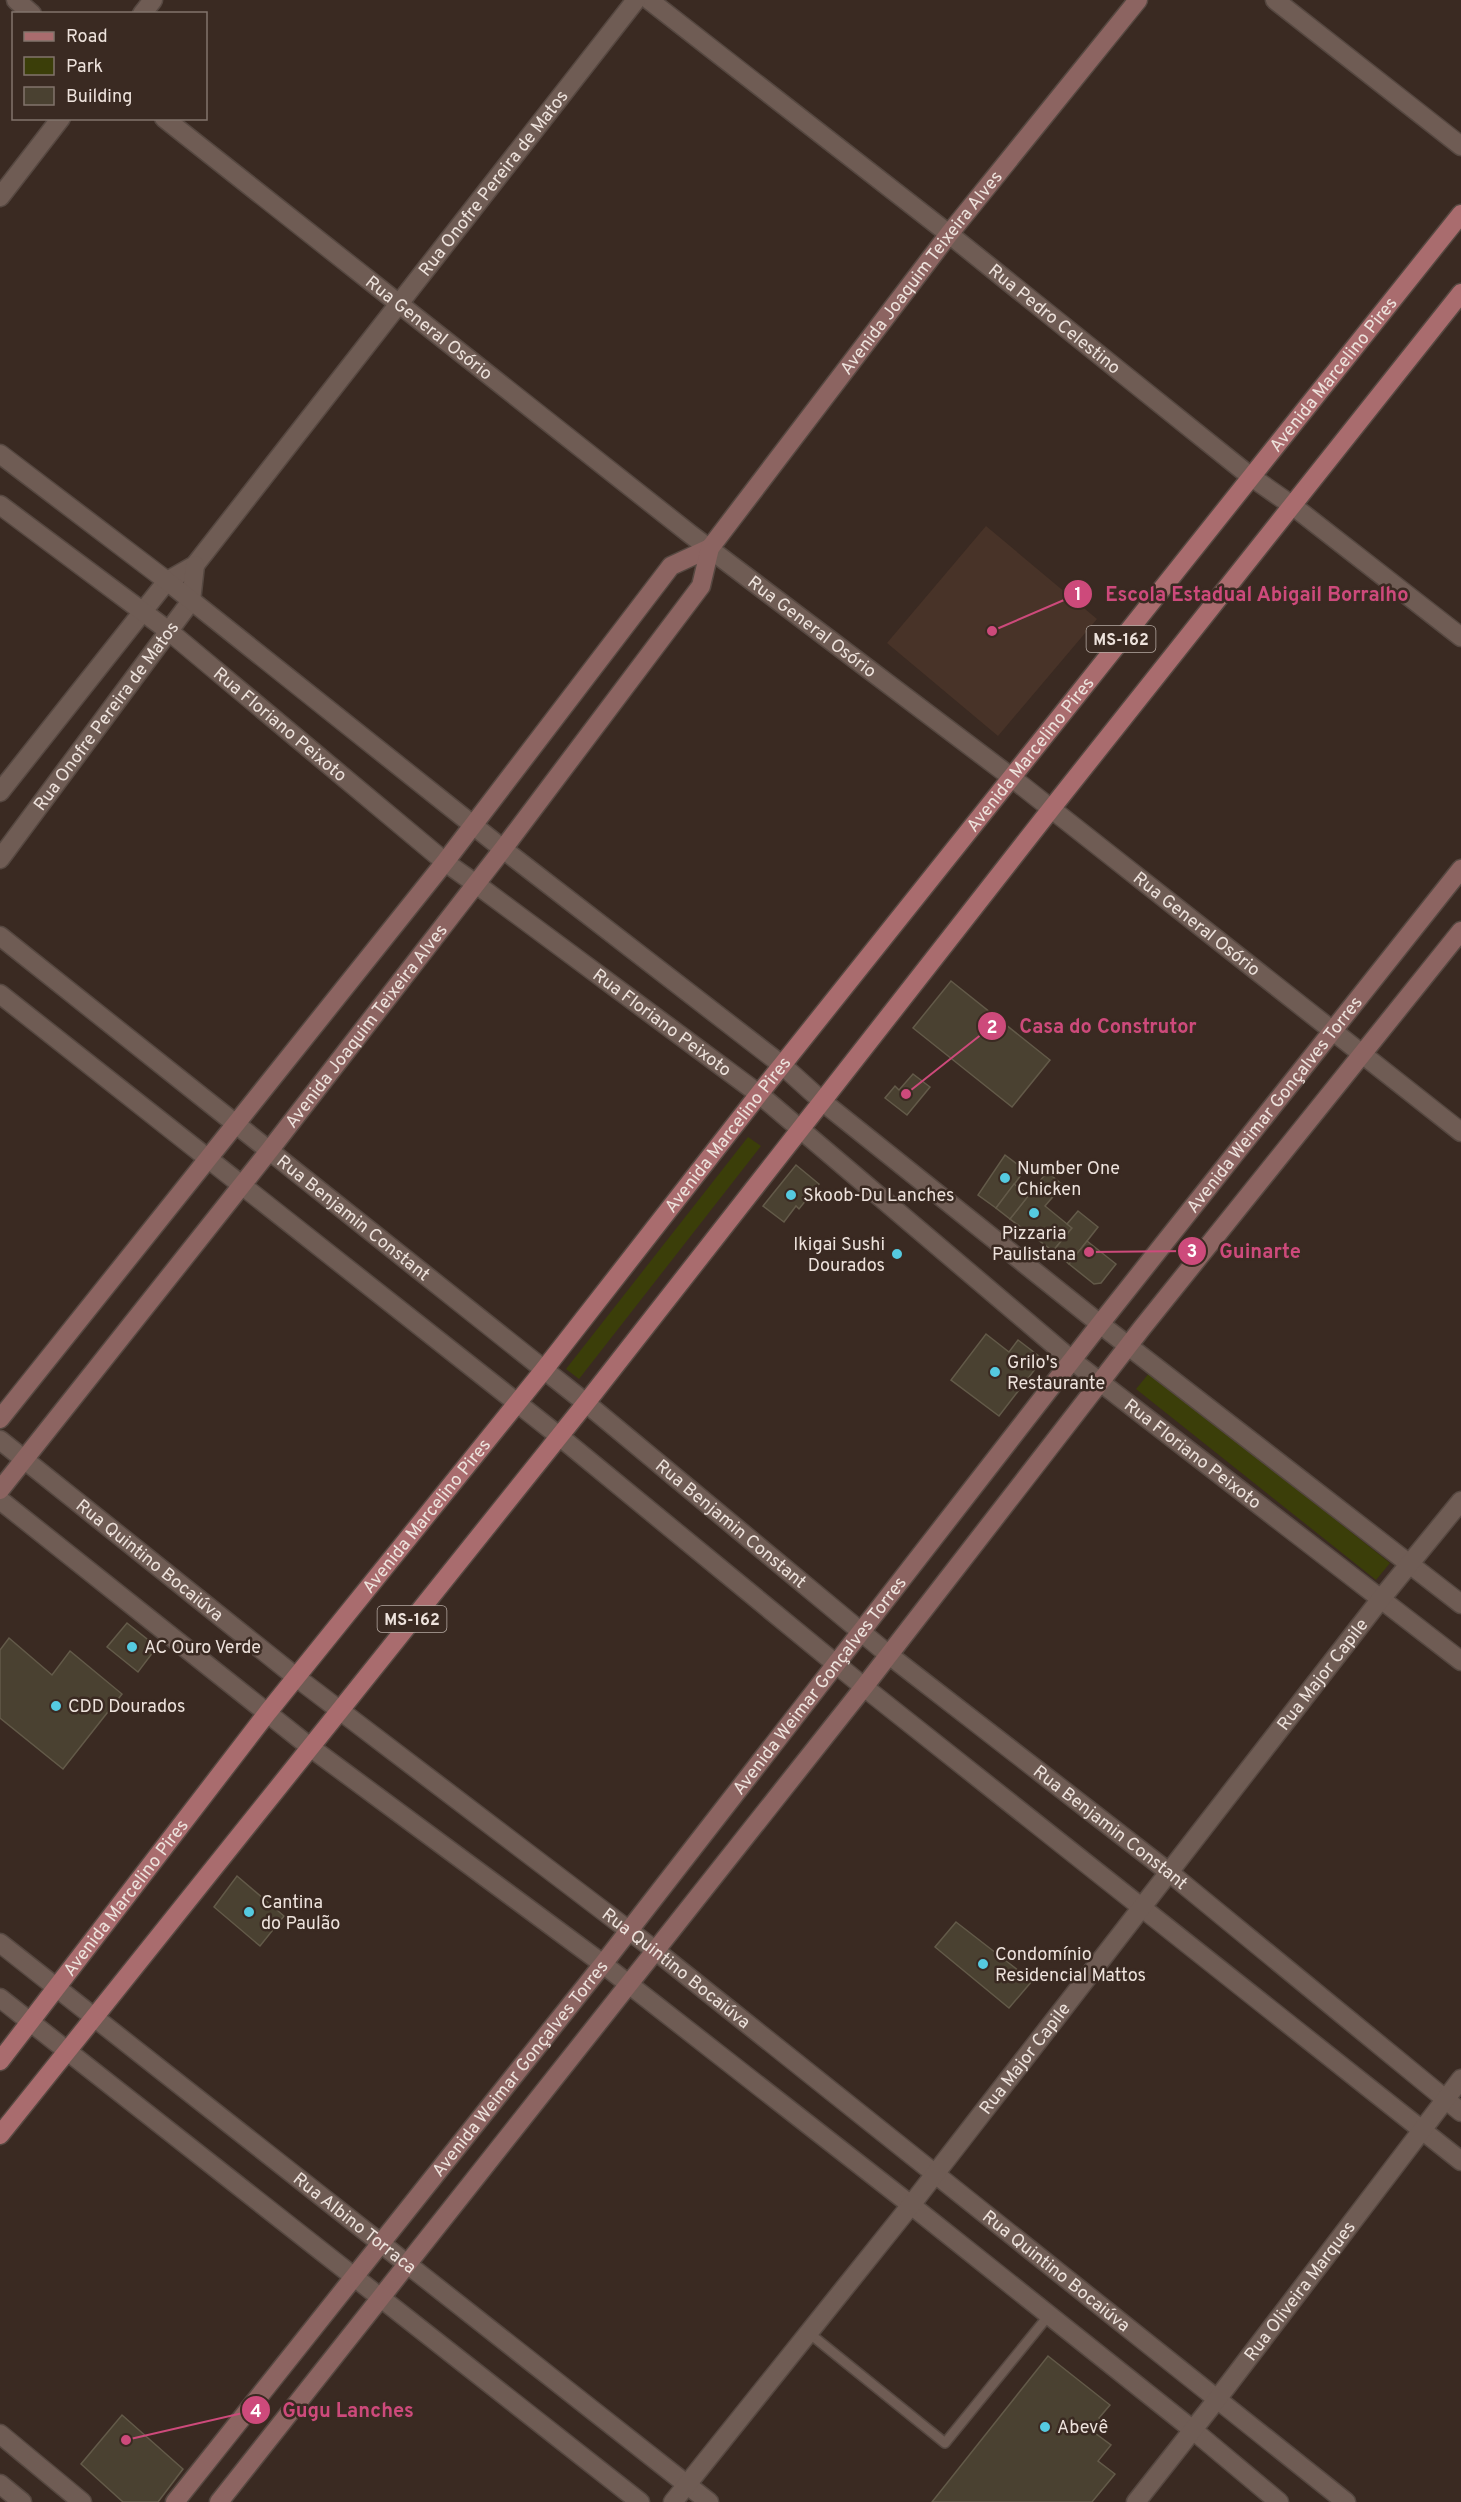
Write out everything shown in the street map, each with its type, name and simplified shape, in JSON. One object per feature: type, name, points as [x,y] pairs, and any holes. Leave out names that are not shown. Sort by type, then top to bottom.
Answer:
[{"type":"main road","name":"Avenida Joaquim Teixeira Alves","points":[[0,1490],[269,1151],[503,849],[701,586],[710,548],[949,234],[1138,0]]},
{"type":"main road","name":"Avenida Marcelino Pires","points":[[0,2061],[268,1712],[517,1404],[782,1065],[1461,214]]},
{"type":"main road","name":"MS-162","points":[[0,2135],[586,1403],[824,1102],[1051,809],[1461,293]]},
{"type":"main road","name":"Avenida Joaquim Teixeira Alves","points":[[0,1419],[445,862],[671,566],[710,548]]},
{"type":"main road","name":"Avenida Weimar Gonçalves Torres","points":[[175,2502],[603,1964],[1100,1324],[1461,869]]},
{"type":"main road","name":"Avenida Weimar Gonçalves Torres","points":[[219,2502],[630,1985],[1100,1382],[1461,931]]},
{"type":"street","points":[[16,0],[30,12]]},
{"type":"street","points":[[144,12],[153,0]]},
{"type":"street","name":"Rua Onofre Pereira de Matos","points":[[0,792],[144,613],[167,581],[195,565],[636,0]]},
{"type":"street","name":"Rua Pedro Celestino","points":[[649,0],[949,234],[1250,476],[1293,506],[1461,637]]},
{"type":"street","points":[[1275,0],[1461,146]]},
{"type":"street","points":[[0,197],[59,120]]},
{"type":"street","name":"Rua General Osório","points":[[167,120],[710,548],[1011,777],[1461,1132]]},
{"type":"street","points":[[0,454],[167,581],[503,849],[782,1065],[824,1102],[1100,1324],[1461,1604]]},
{"type":"street","name":"Rua Floriano Peixoto","points":[[0,505],[170,632],[445,862],[759,1094],[1073,1361],[1461,1661]]},
{"type":"street","name":"Rua Onofre Pereira de Matos","points":[[0,859],[191,601],[195,565]]},
{"type":"street","name":"Rua Benjamin Constant","points":[[0,936],[586,1403],[889,1655],[1170,1873],[1461,2112]]},
{"type":"street","points":[[0,994],[207,1160],[559,1436],[864,1687],[1461,2161]]},
{"type":"street","name":"Rua Quintino Bocaiúva","points":[[0,1440],[22,1460],[339,1711],[656,1951],[1346,2502]]},
{"type":"street","points":[[0,1500],[268,1712],[310,1748],[603,1964],[911,2205],[1193,2430],[1279,2502]]},
{"type":"street","name":"Rua Major Capile","points":[[672,2502],[911,2205],[1380,1600],[1461,1501]]},
{"type":"street","name":"Rua Albino Torraca","points":[[0,1943],[709,2502]]},
{"type":"street","points":[[0,1998],[640,2502]]},
{"type":"street","name":"Rua Oliveira Marques","points":[[1136,2502],[1461,2079]]},
{"type":"street","points":[[0,2434],[82,2502]]},
{"type":"street","points":[[0,2484],[22,2502]]},
{"type":"lane","points":[[809,2333],[945,2443],[1049,2315]]},
{"type":"shaded area","points":[[986,526],[1097,619],[998,736],[887,643]]},
{"type":"green space","points":[[748,1137],[761,1146],[579,1379],[566,1369]]},
{"type":"green space","points":[[1150,1372],[1390,1563],[1376,1580],[1136,1389]]},
{"type":"building","points":[[951,981],[1050,1060],[1012,1107],[913,1028]]},
{"type":"building","points":[[913,1074],[930,1087],[907,1115],[885,1098],[895,1086],[899,1090]]},
{"type":"building","name":"Number One Chicken","points":[[1005,1155],[1025,1170],[996,1208],[978,1195]]},
{"type":"building","name":"Skoob-Du Lanches","points":[[796,1165],[819,1184],[799,1209],[796,1206],[784,1222],[763,1206]]},
{"type":"building","name":"Pizzaria Paulistana","points":[[1047,1172],[1063,1185],[1045,1206],[1072,1228],[1053,1251],[1010,1219]]},
{"type":"building","points":[[1014,1184],[1029,1195],[1010,1219],[996,1208]]},
{"type":"building","points":[[1078,1211],[1098,1227],[1069,1264],[1053,1251],[1072,1228],[1067,1224]]},
{"type":"building","points":[[1087,1241],[1116,1264],[1101,1283],[1094,1284],[1069,1264]]},
{"type":"building","name":"Grilo's Restaurante","points":[[986,1334],[1009,1352],[1018,1340],[1039,1356],[1039,1364],[999,1416],[951,1380]]},
{"type":"building","name":"AC Ouro Verde","points":[[127,1623],[157,1647],[138,1672],[107,1647]]},
{"type":"building","name":"CDD Dourados","points":[[9,1638],[52,1675],[70,1651],[122,1694],[63,1769],[0,1718],[0,1650]]},
{"type":"building","name":"Cantina do Paulão","points":[[237,1876],[284,1916],[260,1946],[214,1907]]},
{"type":"building","name":"Condomínio Residencial Mattos","points":[[956,1922],[1032,1981],[1009,2008],[935,1947]]},
{"type":"building","name":"Abevê","points":[[1048,2356],[1110,2405],[1099,2418],[1104,2422],[1095,2433],[1111,2445],[1098,2461],[1115,2474],[1092,2502],[932,2502]]},
{"type":"building","points":[[122,2415],[183,2469],[158,2502],[123,2502],[81,2464]]},
{"type":"place","name":"Escola Estadual Abigail Borralho","points":[[992,631]]},
{"type":"place","name":"Casa do Construtor","points":[[906,1094]]},
{"type":"place","name":"Number One Chicken","points":[[1005,1178]]},
{"type":"place","name":"Skoob-Du Lanches","points":[[791,1195]]},
{"type":"place","name":"Pizzaria Paulistana","points":[[1034,1213]]},
{"type":"place","name":"Guinarte","points":[[1089,1252]]},
{"type":"place","name":"Ikigai Sushi Dourados","points":[[897,1254]]},
{"type":"place","name":"Grilo's Restaurante","points":[[995,1372]]},
{"type":"place","name":"AC Ouro Verde","points":[[132,1647]]},
{"type":"place","name":"CDD Dourados","points":[[56,1706]]},
{"type":"place","name":"Cantina do Paulão","points":[[249,1912]]},
{"type":"place","name":"Condomínio Residencial Mattos","points":[[983,1964]]},
{"type":"place","name":"Abevê","points":[[1045,2427]]},
{"type":"place","name":"Gugu Lanches","points":[[126,2440]]}]
